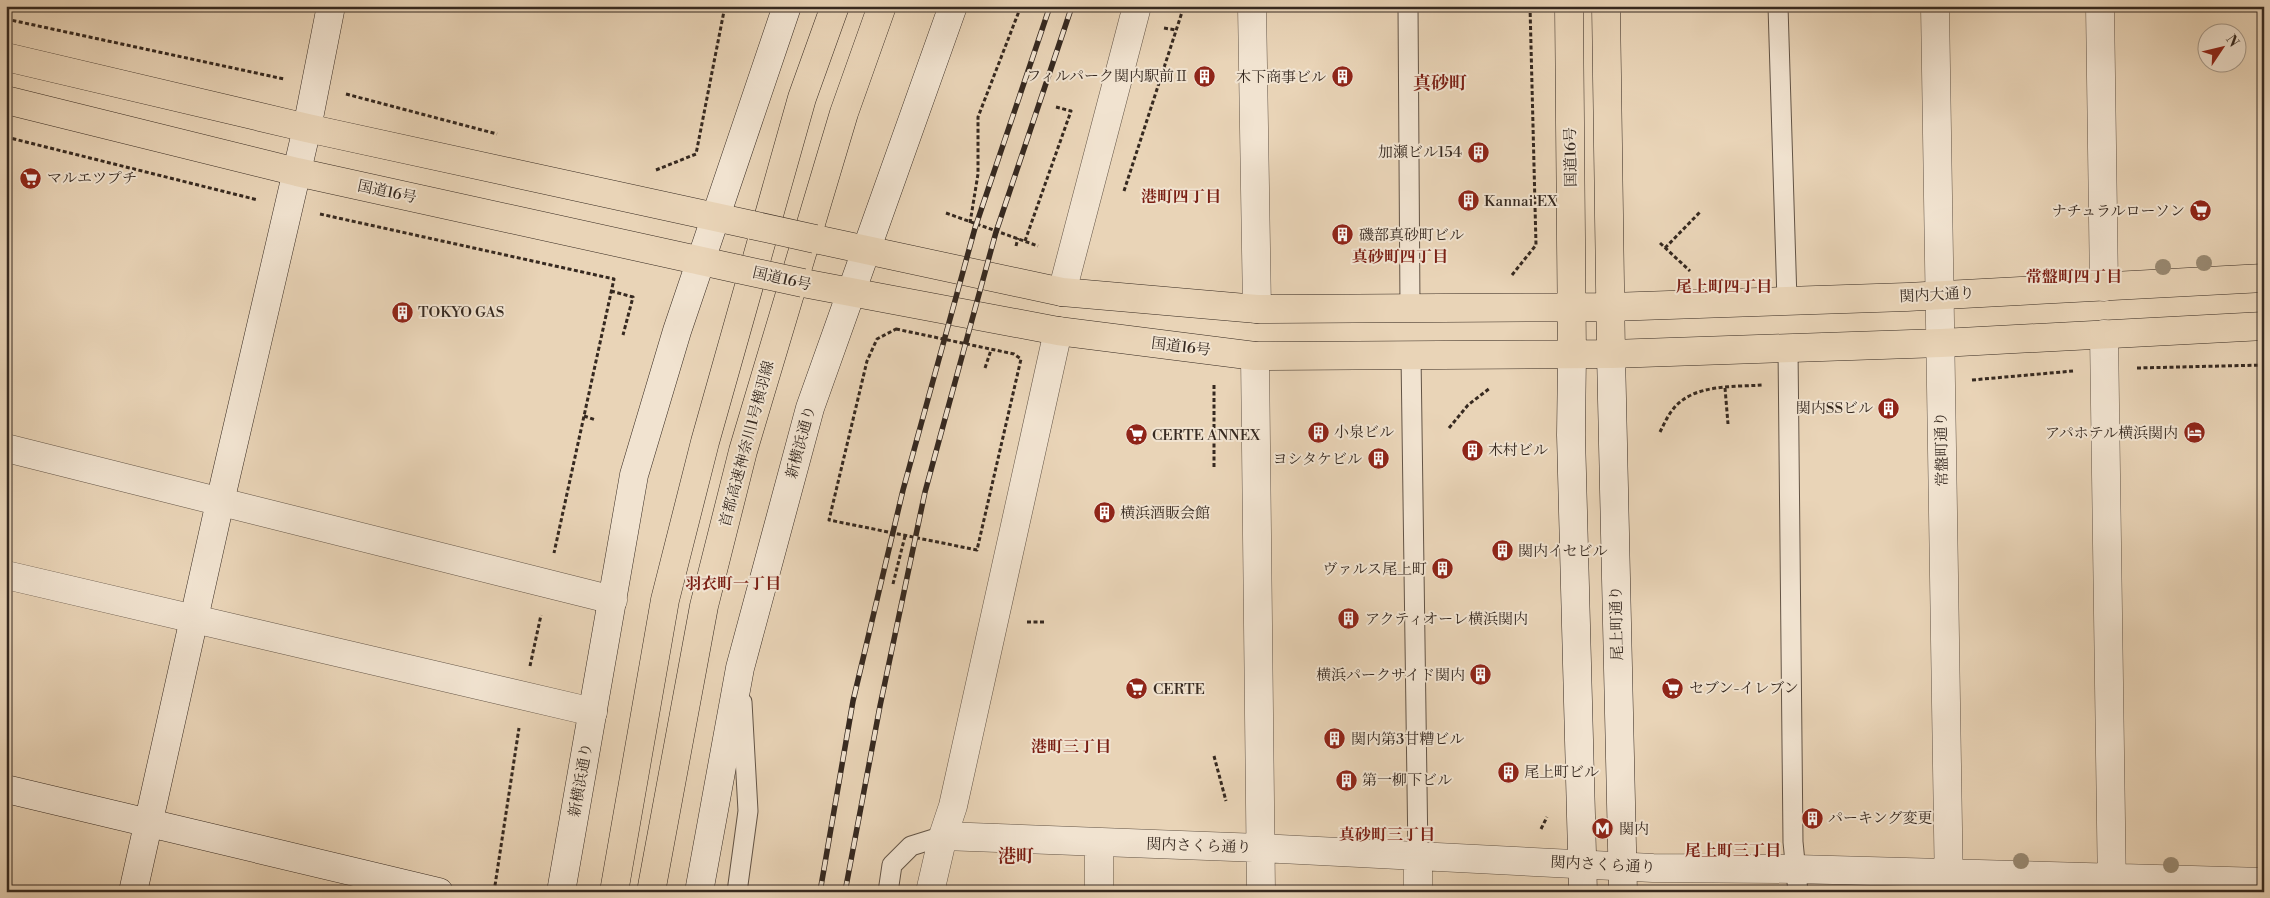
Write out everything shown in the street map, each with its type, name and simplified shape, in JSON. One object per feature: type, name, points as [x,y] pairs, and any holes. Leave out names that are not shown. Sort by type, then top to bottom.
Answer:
[{"type":"main road","points":[[614,892],[666,600],[702,452],[802,98],[835,6]]},
{"type":"main road","name":"首都高速神奈川1号横羽線","points":[[651,892],[704,606],[743,451],[844,112],[882,6]]},
{"type":"main road","name":"国道16号","points":[[1570,6],[1572,354]]},
{"type":"main road","points":[[1606,6],[1611,354],[1941,343],[2264,326]]},
{"type":"main road","points":[[6,57],[307,128],[1062,292],[1256,309],[1572,308],[1610,306]]},
{"type":"main road","name":"国道16号","points":[[6,100],[297,172],[804,284],[1058,332],[1255,356],[1611,354]]},
{"type":"main road","name":"関内大通り","points":[[1610,306],[1787,302],[2264,278]]},
{"type":"street","points":[[133,892],[220,502],[307,128],[331,6]]},
{"type":"street","name":"新横浜通り","points":[[561,892],[634,475],[677,331],[787,6]]},
{"type":"street","name":"新横浜通り","points":[[699,892],[740,668],[810,408],[952,6]]},
{"type":"street","points":[[1062,292],[1137,6]]},
{"type":"street","points":[[1252,6],[1256,309]]},
{"type":"street","name":"常盤町通り","points":[[1935,6],[1949,883]]},
{"type":"street","points":[[2100,6],[2104,287]]},
{"type":"street","points":[[930,892],[943,836],[953,806],[1058,332]]},
{"type":"street","points":[[2104,334],[2112,885]]},
{"type":"street","points":[[1572,354],[1571,435],[1583,892]]},
{"type":"street","name":"尾上町通り","points":[[1611,354],[1622,879]]},
{"type":"street","points":[[1255,356],[1261,892]]},
{"type":"street","points":[[6,448],[613,600]]},
{"type":"street","points":[[6,574],[593,712]]},
{"type":"street","points":[[6,789],[439,892]]},
{"type":"street","name":"関内さくら通り","points":[[943,836],[1260,848],[1582,864],[1622,879],[1653,868],[1797,880],[2112,885],[2264,882]]},
{"type":"street","points":[[1098,842],[1099,892]]},
{"type":"street","points":[[1418,857],[1418,892]]},
{"type":"lane","points":[[1408,6],[1410,308]]},
{"type":"lane","points":[[1778,6],[1787,302]]},
{"type":"lane","points":[[1788,348],[1793,842],[1797,880]]},
{"type":"lane","points":[[1410,355],[1418,857]]},
{"type":"lane","points":[[737,892],[748,811],[740,668]]},
{"type":"lane","points":[[888,892],[892,865],[910,846],[943,836]]},
{"type":"path","points":[[648,172],[696,154],[725,6]]},
{"type":"path","points":[[970,222],[978,174],[978,117],[1021,6]]},
{"type":"path","points":[[1123,196],[1184,6]]},
{"type":"path","points":[[1508,279],[1536,245],[1530,6]]},
{"type":"path","points":[[6,19],[316,86],[505,136]]},
{"type":"path","points":[[1025,241],[1070,111],[1056,108]]},
{"type":"path","points":[[1665,248],[1701,211]]},
{"type":"path","points":[[946,213],[1038,246]]},
{"type":"path","points":[[1016,246],[1018,238]]},
{"type":"path","points":[[611,291],[634,297],[623,335]]},
{"type":"path","points":[[877,338],[867,361],[829,520],[977,550]]},
{"type":"path","points":[[985,368],[991,349]]},
{"type":"path","points":[[1214,380],[1214,467]]},
{"type":"path","points":[[1449,428],[1468,405],[1491,388]]},
{"type":"path","points":[[1725,388],[1728,424]]},
{"type":"path","points":[[584,416],[596,420]]},
{"type":"path","points":[[1214,448],[1223,449]]},
{"type":"path","points":[[893,584],[904,536]]},
{"type":"path","points":[[1019,622],[1046,622]]},
{"type":"path","points":[[1214,756],[1222,789]]},
{"type":"railway","points":[[820,892],[853,701],[903,490],[975,228],[1050,6]]},
{"type":"railway","points":[[845,892],[880,706],[925,492],[996,232],[1072,6]]},
{"type":"place","name":"フィルパーク関内駅前Ⅱ","points":[[1205,76]]},
{"type":"place","name":"木下商事ビル","points":[[1342,77]]},
{"type":"place","name":"加瀬ビル154","points":[[1478,152]]},
{"type":"place","name":"マルエツプチ","points":[[31,178]]},
{"type":"place","name":"Kannai EX","points":[[1468,201]]},
{"type":"place","name":"ナチュラルローソン","points":[[2201,211]]},
{"type":"place","name":"磯部真砂町ビル","points":[[1343,235]]},
{"type":"place","name":"TOKYO GAS","points":[[402,312]]},
{"type":"place","name":"関内SSビル","points":[[1889,408]]},
{"type":"place","name":"小泉ビル","points":[[1318,432]]},
{"type":"place","name":"アパホテル横浜関内","points":[[2194,433]]},
{"type":"place","name":"CERTE ANNEX","points":[[1136,435]]},
{"type":"place","name":"木村ビル","points":[[1472,450]]},
{"type":"place","name":"ヨシタケビル","points":[[1378,459]]},
{"type":"place","name":"横浜酒販会館","points":[[1104,513]]},
{"type":"place","name":"関内イセビル","points":[[1502,551]]},
{"type":"place","name":"ヴァルス尾上町","points":[[1443,569]]},
{"type":"place","name":"アクティオーレ横浜関内","points":[[1349,619]]},
{"type":"place","name":"横浜パークサイド関内","points":[[1481,675]]},
{"type":"place","name":"セブン-イレブン","points":[[1673,688]]},
{"type":"place","name":"CERTE","points":[[1137,689]]},
{"type":"place","name":"関内第3甘糟ビル","points":[[1335,739]]},
{"type":"place","name":"尾上町ビル","points":[[1508,772]]},
{"type":"place","name":"第一柳下ビル","points":[[1346,780]]},
{"type":"place","name":"パーキング変更","points":[[1812,818]]},
{"type":"place","name":"関内","points":[[1603,829]]},
{"type":"district","name":"真砂町","points":[[1440,83]]},
{"type":"district","name":"港町四丁目","points":[[1181,197]]},
{"type":"district","name":"真砂町四丁目","points":[[1400,257]]},
{"type":"district","name":"常盤町四丁目","points":[[2074,277]]},
{"type":"district","name":"尾上町四丁目","points":[[1724,287]]},
{"type":"district","name":"羽衣町一丁目","points":[[733,584]]},
{"type":"district","name":"港町三丁目","points":[[1071,747]]},
{"type":"district","name":"真砂町三丁目","points":[[1387,835]]},
{"type":"district","name":"尾上町三丁目","points":[[1733,851]]},
{"type":"district","name":"港町","points":[[1016,856]]}]
